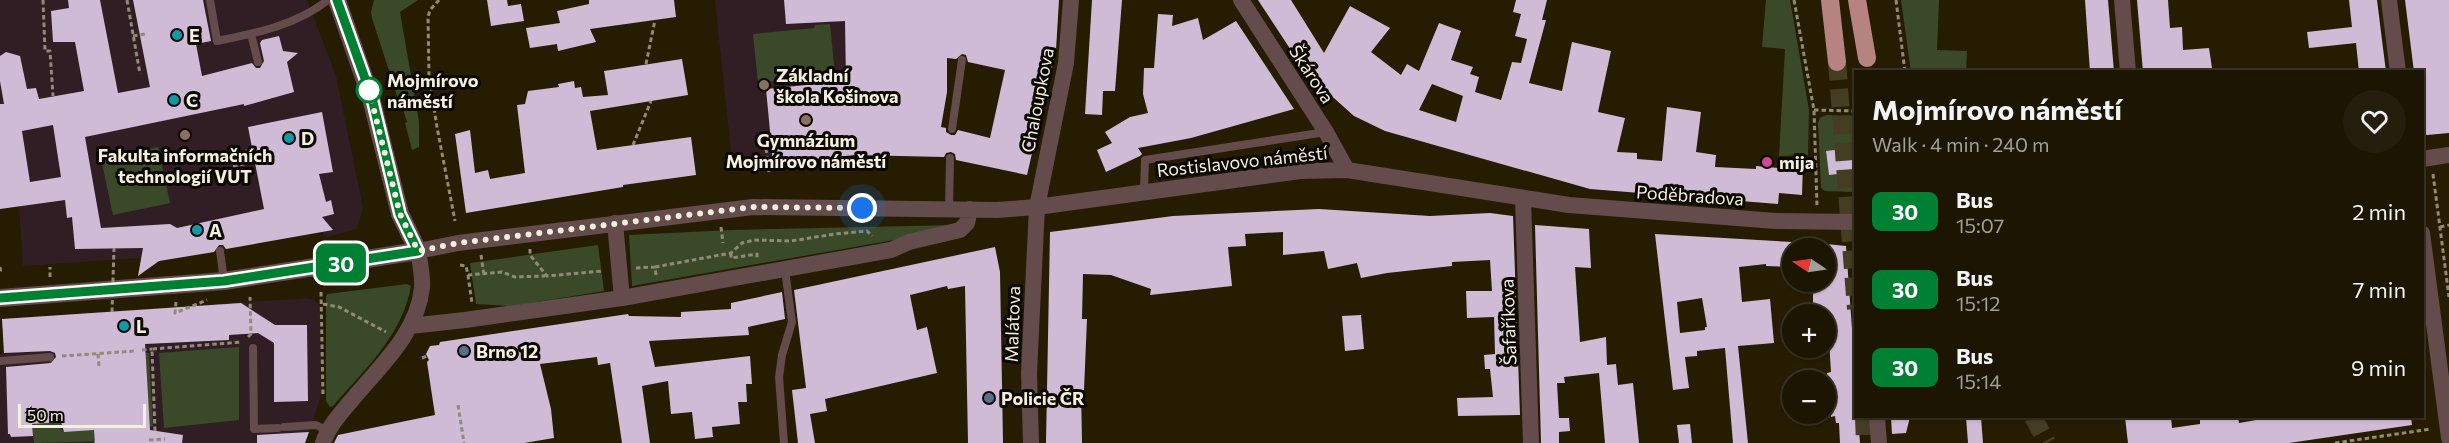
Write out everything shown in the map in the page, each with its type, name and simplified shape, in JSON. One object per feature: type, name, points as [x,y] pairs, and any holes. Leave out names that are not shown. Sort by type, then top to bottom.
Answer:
[{"type":"highway","points":[[1830,0],[1837,62]]},
{"type":"highway","points":[[1857,0],[1867,58]]},
{"type":"street","points":[[328,433],[400,342],[410,326],[422,288],[418,251],[400,214],[372,98],[337,0]]},
{"type":"street","name":"Chaloupkova","points":[[1037,207],[1066,63],[1071,0]]},
{"type":"street","name":"Škárova","points":[[1241,0],[1326,132],[1347,170]]},
{"type":"street","points":[[2122,0],[2128,70]]},
{"type":"street","points":[[2390,0],[2398,70]]},
{"type":"street","points":[[2426,158],[2449,155]]},
{"type":"street","name":"Rostislavovo náměstí","points":[[1037,207],[1300,171],[1347,170],[1523,199]]},
{"type":"street","name":"Poděbradova","points":[[1523,199],[1687,215],[1776,221],[1854,222]]},
{"type":"street","name":"Šafaříkova","points":[[1523,199],[1531,443]]},
{"type":"street","points":[[0,298],[224,281],[458,243],[753,207],[970,209],[1037,207]]},
{"type":"street","name":"Malátova","points":[[1031,443],[1029,373],[1037,207]]},
{"type":"street","points":[[410,326],[622,298],[891,250],[909,242],[960,230],[967,222],[970,209]]},
{"type":"street","points":[[615,223],[622,298]]},
{"type":"street","points":[[2424,248],[2449,438]]},
{"type":"street","points":[[1877,418],[1879,443]]},
{"type":"lane","points":[[210,0],[218,41],[277,27],[315,11],[328,0]]},
{"type":"lane","points":[[251,33],[258,62]]},
{"type":"lane","points":[[952,129],[962,60]]},
{"type":"lane","points":[[1144,192],[1145,160],[1326,132]]},
{"type":"lane","points":[[949,209],[950,158]]},
{"type":"lane","points":[[220,251],[224,281]]},
{"type":"lane","points":[[784,443],[779,377],[782,355],[792,322],[785,270]]},
{"type":"lane","points":[[253,348],[254,429],[316,425],[328,433]]},
{"type":"lane","points":[[0,362],[52,357]]},
{"type":"path","points":[[42,0],[45,51],[50,51],[53,96]]},
{"type":"path","points":[[127,0],[140,74]]},
{"type":"path","points":[[439,0],[430,10],[428,17],[429,76],[455,221]]},
{"type":"path","points":[[1794,0],[1814,111],[1817,206]]},
{"type":"path","points":[[1896,0],[1905,70]]},
{"type":"path","points":[[646,64],[654,20]]},
{"type":"path","points":[[133,36],[145,34]]},
{"type":"path","points":[[633,145],[651,101]]},
{"type":"path","points":[[1814,111],[1854,111]]},
{"type":"path","points":[[765,141],[769,172]]},
{"type":"path","points":[[253,150],[255,162],[233,166],[231,154],[253,150]]},
{"type":"path","points":[[2426,158],[2440,226],[2449,297]]},
{"type":"path","points":[[2440,226],[2449,225]]},
{"type":"path","points":[[721,230],[723,243]]},
{"type":"path","points":[[468,275],[502,272],[515,277],[547,276],[655,267],[730,253],[742,243],[754,240],[791,241],[867,231],[873,238],[876,253]]},
{"type":"path","points":[[529,234],[530,255],[547,276]]},
{"type":"path","points":[[112,312],[114,248]]},
{"type":"path","points":[[460,265],[466,266],[474,319]]},
{"type":"path","points":[[0,267],[1,274]]},
{"type":"path","points":[[655,267],[659,291]]},
{"type":"path","points":[[321,292],[323,397]]},
{"type":"path","points":[[142,350],[242,342],[251,334],[250,297]]},
{"type":"path","points":[[176,302],[176,313],[208,300]]},
{"type":"path","points":[[323,304],[339,307],[378,327]]},
{"type":"path","points":[[152,349],[155,431]]},
{"type":"path","points":[[52,357],[135,351]]},
{"type":"path","points":[[98,354],[99,366]]},
{"type":"path","points":[[422,358],[427,356]]},
{"type":"path","points":[[459,405],[464,443]]},
{"type":"path","points":[[2335,443],[2431,429]]},
{"type":"path","points":[[149,440],[165,439]]},
{"type":"shaded area","name":"Fakulta informačních technologií VUT","points":[[0,0],[307,0],[336,76],[363,208],[357,229],[328,237],[321,232],[152,262],[148,269],[143,269],[140,258],[23,266],[19,206],[30,182],[19,113],[0,115]]},
{"type":"shaded area","name":"Základní škola Košinova","points":[[715,0],[848,0],[849,81],[766,89],[773,164],[733,170]]},
{"type":"shaded area","points":[[307,298],[315,300],[320,307],[321,396],[305,443],[0,443],[0,354],[4,353],[2,319]]},
{"type":"green space","points":[[374,0],[418,0],[400,12],[419,122],[419,147],[412,150],[405,123],[407,122],[372,18]]},
{"type":"green space","points":[[1766,0],[1790,0],[1809,110],[1808,155],[1779,156],[1785,49],[1762,47]]},
{"type":"green space","points":[[1901,0],[1939,0],[1937,50],[1967,51],[1966,70],[1911,70]]},
{"type":"green space","points":[[830,24],[835,75],[758,83],[753,34],[814,28],[815,25]]},
{"type":"green space","points":[[1826,115],[1854,116],[1854,147],[1826,151],[1829,175],[1854,172],[1853,192],[1825,191],[1821,188],[1818,123],[1820,118]]},
{"type":"green space","points":[[158,147],[170,203],[113,215],[101,159]]},
{"type":"green space","points":[[955,225],[934,233],[632,286],[629,235],[732,230]]},
{"type":"green space","points":[[598,245],[604,291],[512,306],[476,304],[470,263]]},
{"type":"green space","points":[[407,284],[411,286],[406,304],[391,336],[369,365],[330,407],[326,401],[327,294]]},
{"type":"green space","points":[[239,347],[239,420],[164,428],[159,353]]},
{"type":"green space","points":[[149,353],[153,426],[148,427],[149,440],[34,443],[32,424],[41,423],[50,359],[94,356],[58,380],[61,429],[64,432],[86,430],[101,355]]},
{"type":"building","points":[[68,0],[100,0],[118,93],[150,87],[133,0],[203,0],[211,41],[196,44],[202,76],[252,63],[256,68],[260,68],[264,61],[260,43],[262,40],[279,36],[283,51],[298,53],[287,62],[294,92],[244,106],[244,104],[85,137],[101,228],[170,224],[177,228],[264,209],[248,127],[322,112],[333,172],[319,174],[326,202],[331,200],[334,214],[322,217],[333,230],[226,249],[223,245],[219,245],[214,252],[159,261],[138,276],[143,248],[75,249],[72,217],[67,218],[65,200],[0,209],[0,104],[4,104],[0,81],[0,56],[6,52],[20,56],[27,89],[36,88],[39,99],[84,91],[75,42],[53,42],[51,11],[69,8]],"holes":[[[53,125],[61,177],[30,182],[22,131]]]},
{"type":"building","points":[[487,0],[507,0],[508,6],[521,4],[524,21],[491,26]]},
{"type":"building","points":[[589,0],[674,0],[676,17],[590,29],[596,42],[558,51],[557,44],[530,48],[526,28],[560,23],[557,11],[589,4]]},
{"type":"building","points":[[784,0],[1059,0],[1056,50],[1027,175],[956,160],[955,154],[951,152],[946,153],[944,157],[855,155],[773,163],[766,89],[846,81],[845,21],[786,24]],"holes":[[[962,54],[966,55],[968,62],[1005,70],[990,138],[958,130],[955,135],[951,135],[946,132],[946,128],[941,127],[947,92],[947,58],[956,59]]]},
{"type":"building","points":[[1092,0],[1122,0],[1115,91],[1103,91],[1102,115],[1085,114]]},
{"type":"building","points":[[1258,0],[1291,0],[1324,53],[1350,6],[1390,28],[1371,52],[1401,75],[1407,64],[1419,71],[1439,23],[1461,31],[1451,60],[1473,67],[1470,74],[1479,77],[1475,92],[1501,100],[1512,62],[1521,63],[1527,39],[1515,36],[1521,14],[1513,12],[1516,0],[1547,0],[1542,20],[1546,20],[1529,83],[1562,91],[1572,42],[1611,51],[1598,112],[1625,118],[1617,152],[1637,153],[1637,159],[1662,161],[1667,107],[1701,112],[1696,152],[1716,155],[1715,167],[1756,169],[1756,166],[1779,168],[1780,163],[1803,164],[1802,195],[1779,193],[1778,204],[1590,189],[1385,131],[1354,116],[1306,73]],"holes":[[[1432,84],[1463,96],[1456,122],[1419,110]]]},
{"type":"building","points":[[2085,0],[2108,0],[2114,70],[2090,70]]},
{"type":"building","points":[[2137,0],[2168,0],[2170,28],[2182,27],[2183,50],[2209,48],[2212,68],[2143,70]]},
{"type":"building","points":[[2349,0],[2377,0],[2386,70],[2359,70],[2356,43],[2309,48],[2307,32],[2352,27]]},
{"type":"building","points":[[2405,0],[2449,0],[2449,133],[2427,135],[2424,133],[2424,70],[2414,70]]},
{"type":"building","points":[[1158,14],[1173,15],[1172,26],[1198,18],[1203,40],[1236,21],[1294,109],[1191,138],[1138,148],[1142,154],[1140,156],[1106,172],[1097,150],[1112,143],[1105,132],[1130,117],[1148,113],[1143,94],[1144,68],[1154,68]]},
{"type":"building","points":[[682,59],[688,95],[590,111],[597,150],[691,137],[696,175],[623,185],[623,187],[466,213],[455,134],[470,130],[475,173],[488,170],[490,179],[525,173],[517,105],[525,104],[528,91],[559,87],[558,84],[574,81],[575,88],[581,87],[583,97],[608,95],[604,71]]},
{"type":"building","points":[[1854,147],[1854,172],[1829,175],[1826,151]]},
{"type":"building","points":[[1319,209],[1430,216],[1490,213],[1513,216],[1520,415],[1458,416],[1457,398],[1493,397],[1490,369],[1485,369],[1484,355],[1495,354],[1494,317],[1467,318],[1466,291],[1492,291],[1490,260],[1452,262],[1452,266],[1361,278],[1357,263],[1328,269],[1324,251],[1283,255],[1283,232],[1245,234],[1246,246],[1228,247],[1232,286],[1150,295],[1151,289],[1111,275],[1083,274],[1082,319],[1087,319],[1084,390],[1081,390],[1082,443],[1046,443],[1050,232],[1173,216]]},
{"type":"building","points":[[1535,225],[1589,229],[1591,268],[1575,267],[1580,342],[1606,337],[1607,365],[1616,364],[1618,385],[1633,383],[1639,443],[1605,443],[1599,373],[1564,377],[1565,383],[1557,383],[1559,418],[1569,418],[1570,431],[1559,432],[1559,443],[1541,443]]},
{"type":"building","points":[[1655,234],[1782,241],[1782,267],[1766,266],[1766,264],[1739,267],[1742,302],[1770,299],[1774,343],[1738,346],[1748,443],[1733,443],[1725,348],[1697,351],[1697,356],[1685,357],[1689,388],[1673,390]],"holes":[[[1702,298],[1707,327],[1705,330],[1680,333],[1677,302]]]},
{"type":"building","points":[[1836,245],[1846,246],[1854,356],[1854,418],[1858,418],[1860,443],[1840,443],[1839,423],[1836,423],[1836,370],[1831,370],[1830,358],[1836,358],[1836,304],[1813,304],[1813,292],[1836,292]]},
{"type":"building","points":[[995,247],[1000,272],[1003,443],[968,443],[965,286],[948,289],[947,286],[910,295],[917,330],[927,327],[937,373],[825,399],[827,411],[810,414],[815,443],[798,443],[792,390],[806,388],[794,290]]},
{"type":"building","points":[[782,292],[785,319],[748,327],[749,335],[649,341],[655,367],[750,356],[752,384],[746,384],[747,402],[738,402],[740,424],[712,427],[713,437],[695,439],[692,412],[671,414],[668,381],[642,386],[650,443],[622,443],[610,363],[598,365],[597,357],[540,364],[551,409],[554,438],[524,443],[334,443],[338,435],[435,415],[427,362],[429,360],[426,354],[430,346],[439,345],[440,342],[628,314],[629,316],[681,317],[681,312],[731,309],[731,303]]},
{"type":"building","points":[[241,303],[275,325],[307,325],[308,401],[274,402],[274,343],[258,333],[229,335],[229,340],[145,344],[150,430],[183,435],[182,443],[95,443],[94,430],[64,432],[61,422],[32,424],[33,436],[11,437],[8,434],[6,367],[51,363],[56,357],[55,353],[50,351],[4,353],[2,319]]},
{"type":"building","points":[[1361,315],[1364,349],[1345,351],[1342,316]]},
{"type":"building","points":[[1891,418],[1910,418],[1906,433],[1892,434]]},
{"type":"building","points":[[1966,418],[1981,418],[1983,443],[1968,443]]},
{"type":"building","points":[[2125,418],[2171,418],[2172,428],[2200,424],[2200,418],[2238,418],[2239,423],[2267,418],[2411,418],[2412,425],[2289,443],[2128,443]]},
{"type":"building","points":[[1690,424],[1692,443],[1679,443],[1677,425]]},
{"type":"building","points":[[309,432],[305,443],[257,443],[257,435]]},
{"type":"tunnel","points":[[1837,62],[1854,283]]},
{"type":"tunnel","points":[[1864,418],[1865,443]]},
{"type":"tunnel","points":[[2034,418],[2047,443]]},
{"type":"bus line","name":"30","points":[[0,298],[224,281],[418,251],[400,214],[372,98],[337,0]]},
{"type":"place","name":"E","points":[[177,35]]},
{"type":"place","name":"Základní škola Košinova","points":[[764,85]]},
{"type":"place","name":"Mojmírovo náměstí","points":[[369,90]]},
{"type":"place","name":"C","points":[[174,100]]},
{"type":"place","name":"Gymnázium Mojmírovo náměstí","points":[[806,120]]},
{"type":"place","name":"Fakulta informačních technologií VUT","points":[[185,135]]},
{"type":"place","name":"D","points":[[289,138]]},
{"type":"place","name":"mija","points":[[1767,162]]},
{"type":"place","name":"A","points":[[197,230]]},
{"type":"place","name":"L","points":[[124,326]]},
{"type":"place","name":"Brno 12","points":[[464,351]]},
{"type":"place","name":"Policie ČR","points":[[989,398]]},
{"type":"route","points":[[369,90],[369,88],[400,214],[418,251],[458,243],[699,212],[753,207],[862,208]]}]
